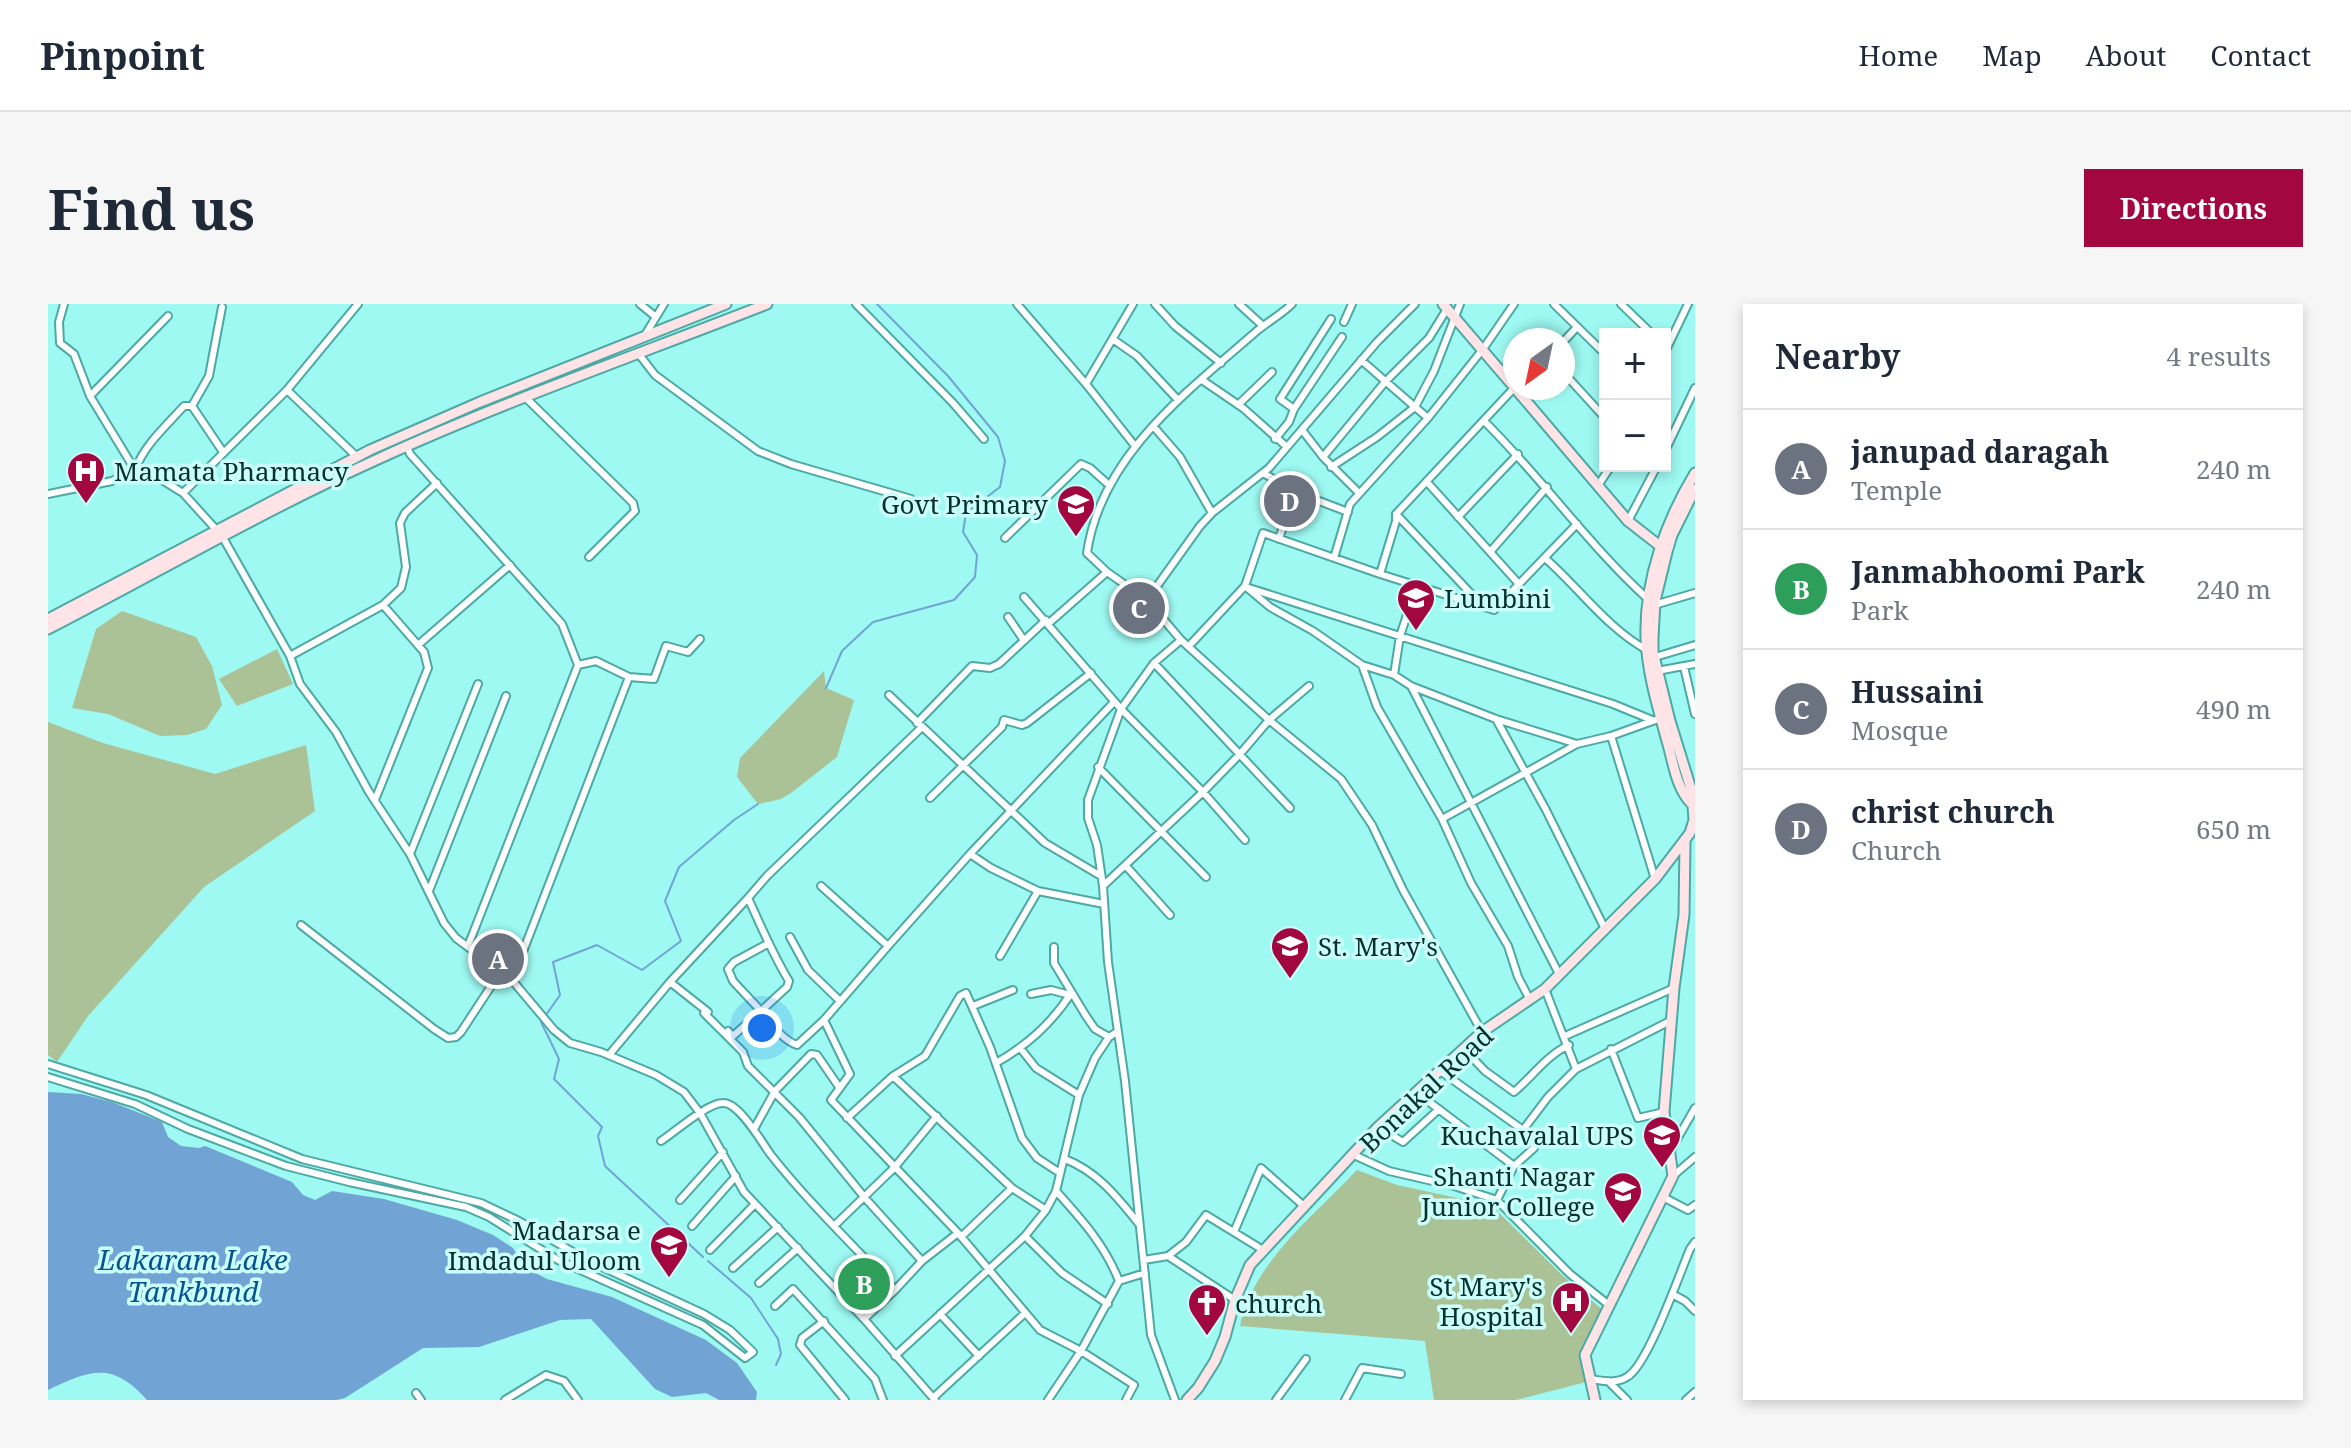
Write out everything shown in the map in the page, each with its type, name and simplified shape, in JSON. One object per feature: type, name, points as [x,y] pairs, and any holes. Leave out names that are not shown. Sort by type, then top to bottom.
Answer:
[{"type":"street","points":[[64,304],[59,322],[60,343],[74,354],[90,396],[135,470],[162,480],[183,493],[224,531],[290,656],[300,684],[336,732],[410,854],[444,923],[456,938],[512,980],[554,1030],[570,1043],[609,1055],[669,1080],[684,1092],[700,1113],[744,1192],[864,1319],[934,1399],[1025,1313]]},
{"type":"street","points":[[183,493],[287,390],[358,304]]},
{"type":"street","points":[[640,304],[656,317]]},
{"type":"street","points":[[645,335],[664,304]]},
{"type":"street","points":[[48,629],[357,457],[480,402],[726,304]]},
{"type":"street","points":[[48,619],[224,531],[407,446],[767,304]]},
{"type":"street","points":[[856,304],[984,439]]},
{"type":"street","points":[[1017,304],[1135,446]]},
{"type":"street","points":[[1086,384],[1133,304]]},
{"type":"street","points":[[1155,304],[1175,326],[1221,363]]},
{"type":"street","points":[[1239,304],[1263,326]]},
{"type":"street","points":[[1292,304],[1178,400],[1135,446],[1109,485],[1095,518],[1087,553],[1107,572],[1147,600],[1181,640],[1269,720],[1341,779],[1372,825],[1403,890],[1482,1032]]},
{"type":"street","points":[[1344,322],[1352,304]]},
{"type":"street","points":[[1147,600],[1189,539],[1212,513],[1263,473],[1361,360],[1415,304]]},
{"type":"street","points":[[1331,467],[1390,428],[1415,407],[1434,371],[1460,304]]},
{"type":"street","points":[[1334,558],[1350,504],[1428,418],[1514,304]]},
{"type":"street","points":[[1554,304],[1599,348]]},
{"type":"street","points":[[1621,304],[1646,328]]},
{"type":"street","points":[[1671,336],[1686,305]]},
{"type":"street","points":[[1323,457],[1385,382],[1429,338],[1445,306],[1503,373]]},
{"type":"street","points":[[192,406],[209,376],[222,307]]},
{"type":"street","points":[[90,396],[168,316]]},
{"type":"street","points":[[1294,409],[1280,399],[1331,319]]},
{"type":"street","points":[[1275,439],[1342,337]]},
{"type":"street","points":[[1114,340],[1137,356],[1178,400]]},
{"type":"street","points":[[638,353],[655,375],[758,451],[791,464],[911,499]]},
{"type":"street","points":[[1361,360],[1428,418]]},
{"type":"street","points":[[1238,405],[1272,372]]},
{"type":"street","points":[[1202,380],[1238,405],[1287,447]]},
{"type":"street","points":[[1575,385],[1599,411]]},
{"type":"street","points":[[1671,438],[1695,388]]},
{"type":"street","points":[[287,390],[357,457]]},
{"type":"street","points":[[525,397],[633,503],[635,511],[589,557]]},
{"type":"street","points":[[1380,574],[1396,514],[1503,400]]},
{"type":"street","points":[[1526,400],[1628,521],[1664,550]]},
{"type":"street","points":[[48,494],[112,481],[135,470],[150,444],[184,406],[192,406]]},
{"type":"street","points":[[192,406],[223,452]]},
{"type":"street","points":[[1484,421],[1518,454],[1577,524],[1652,602],[1682,599],[1695,593]]},
{"type":"street","points":[[1154,427],[1180,457],[1212,513]]},
{"type":"street","points":[[1302,430],[1331,467],[1359,493]]},
{"type":"street","points":[[407,446],[410,454],[562,624],[578,665],[468,946]]},
{"type":"street","points":[[1458,517],[1518,454]]},
{"type":"street","points":[[1005,538],[1081,464],[1109,485]]},
{"type":"street","points":[[1599,484],[1607,472]]},
{"type":"street","points":[[1628,521],[1654,472]]},
{"type":"street","points":[[1263,473],[1298,493],[1348,512]]},
{"type":"street","name":"Bonakal Road","points":[[1691,803],[1683,794],[1657,719],[1651,653],[1652,602],[1664,550],[1683,492],[1695,473]]},
{"type":"street","points":[[1427,482],[1518,583]]},
{"type":"street","points":[[290,656],[383,605],[401,588],[406,567],[400,523],[405,513],[437,483]]},
{"type":"street","points":[[1490,552],[1547,487]]},
{"type":"street","name":"Bonakal Road","points":[[1664,550],[1695,491]]},
{"type":"street","points":[[1279,539],[1289,508],[1298,493]]},
{"type":"street","points":[[1396,514],[1475,598],[1475,605]]},
{"type":"street","points":[[1189,646],[1245,586],[1263,533],[1494,610],[1577,524]]},
{"type":"street","points":[[1546,559],[1635,643],[1651,653],[1695,645]]},
{"type":"street","points":[[418,645],[510,565]]},
{"type":"street","points":[[609,1055],[670,982],[767,876],[919,726],[972,666],[990,668],[999,664],[1023,639],[1107,572]]},
{"type":"street","points":[[1394,675],[1400,636],[1417,585]]},
{"type":"street","points":[[1245,586],[1657,719]]},
{"type":"street","points":[[1245,586],[1270,607],[1313,631],[1362,665],[1394,675],[1411,686],[1496,719],[1577,744]]},
{"type":"street","points":[[1024,597],[1048,621],[1114,702],[1203,792],[1245,840]]},
{"type":"street","points":[[375,800],[428,668],[424,652],[383,605]]},
{"type":"street","points":[[1008,617],[1023,639]]},
{"type":"street","points":[[578,665],[596,661],[629,677],[651,680],[656,676],[666,646],[688,652],[700,639]]},
{"type":"street","points":[[1175,1400],[1151,1335],[1141,1227],[1108,962],[1102,876],[1097,845],[1088,818],[1088,800],[1121,709],[1154,663],[1181,640]]},
{"type":"street","name":"Bonakal Road","points":[[1187,1400],[1215,1361],[1250,1265],[1263,1250],[1378,1127],[1439,1070],[1482,1032],[1545,989],[1655,879],[1685,841],[1694,820],[1692,786],[1651,653]]},
{"type":"street","points":[[1154,663],[1290,808]]},
{"type":"street","points":[[1657,671],[1695,664]]},
{"type":"street","points":[[1362,665],[1377,707],[1442,819],[1471,883],[1508,946],[1530,1000]]},
{"type":"street","points":[[1684,667],[1695,714]]},
{"type":"street","points":[[930,798],[1002,727],[1004,720],[1022,725],[1027,723],[1091,673]]},
{"type":"street","points":[[512,980],[629,677]]},
{"type":"street","points":[[410,854],[478,684]]},
{"type":"street","points":[[1103,886],[1203,792],[1269,720],[1309,686]]},
{"type":"street","points":[[1411,686],[1559,974]]},
{"type":"street","points":[[889,695],[1045,843],[1102,876]]},
{"type":"street","points":[[429,891],[506,696]]},
{"type":"street","points":[[769,943],[734,962],[728,969],[733,981],[793,1045],[801,1043],[970,854],[1114,702]]},
{"type":"street","points":[[1496,719],[1605,929]]},
{"type":"street","points":[[1442,819],[1577,744],[1611,736],[1657,719]]},
{"type":"street","points":[[1611,736],[1655,879]]},
{"type":"street","points":[[1098,767],[1206,877]]},
{"type":"street","points":[[1673,1176],[1664,1112],[1674,988],[1684,915],[1685,841]]},
{"type":"street","points":[[970,854],[1038,891],[1104,904]]},
{"type":"street","points":[[1126,866],[1170,915]]},
{"type":"street","points":[[821,886],[888,946]]},
{"type":"street","points":[[1000,956],[1038,891]]},
{"type":"street","points":[[670,982],[733,1036],[789,984],[748,898]]},
{"type":"street","points":[[1684,915],[1695,917]]},
{"type":"street","points":[[301,925],[448,1038],[456,1037],[461,1032],[501,971]]},
{"type":"street","points":[[790,937],[808,970],[840,1001]]},
{"type":"street","points":[[1054,947],[1054,963],[1073,996],[1095,1029],[1109,1037]]},
{"type":"street","points":[[1565,1036],[1674,988]]},
{"type":"street","points":[[1545,989],[1576,1069]]},
{"type":"street","points":[[973,1006],[1013,990]]},
{"type":"street","points":[[1031,994],[1051,990],[1073,996]]},
{"type":"street","points":[[847,1118],[893,1076],[925,1056],[961,994],[968,994],[1022,1138],[1037,1158],[1060,1173]]},
{"type":"street","points":[[996,1063],[1021,1049],[1044,1029],[1073,996]]},
{"type":"street","points":[[704,1013],[743,1052],[748,1066],[775,1091],[922,1261]]},
{"type":"street","points":[[824,1020],[850,1074],[831,1100],[959,1235],[1040,1330],[1081,1351],[1134,1385],[1126,1400]]},
{"type":"street","points":[[1523,1130],[1548,1097],[1576,1069],[1672,1020]]},
{"type":"street","points":[[895,1356],[1025,1236],[1046,1210],[1056,1191],[1079,1095],[1095,1058],[1109,1037],[1117,1032]]},
{"type":"street","points":[[1464,1049],[1485,1071],[1514,1092],[1535,1074],[1552,1053],[1569,1045]]},
{"type":"street","points":[[1021,1049],[1036,1068],[1079,1095]]},
{"type":"street","points":[[1611,1049],[1638,1118],[1664,1112]]},
{"type":"street","points":[[754,1129],[775,1091],[811,1054],[817,1055],[839,1087]]},
{"type":"street","points":[[48,1064],[146,1095],[302,1159],[481,1203],[599,1266],[704,1314],[730,1330],[753,1352],[745,1358],[703,1325],[558,1260],[489,1217],[466,1207],[286,1166],[188,1129],[135,1104],[48,1077]]},
{"type":"street","points":[[1439,1070],[1523,1130],[1533,1141],[1534,1148],[1514,1166],[1497,1200]]},
{"type":"street","points":[[893,1076],[1012,1188],[1046,1210]]},
{"type":"street","points":[[1416,1092],[1514,1166]]},
{"type":"street","points":[[661,1141],[700,1113],[725,1102],[754,1129],[777,1162],[895,1290]]},
{"type":"street","points":[[1669,1153],[1695,1108]]},
{"type":"street","points":[[1378,1127],[1403,1142],[1439,1109]]},
{"type":"street","points":[[835,1225],[894,1168],[937,1116]]},
{"type":"street","points":[[680,1200],[723,1152]]},
{"type":"street","points":[[1354,1155],[1389,1171],[1497,1200],[1570,1274],[1609,1305]]},
{"type":"street","points":[[1595,1400],[1585,1355],[1673,1176],[1695,1157]]},
{"type":"street","points":[[1065,1159],[1080,1165],[1100,1180],[1141,1227]]},
{"type":"street","points":[[1234,1232],[1261,1168],[1305,1207]]},
{"type":"street","points":[[692,1226],[736,1176]]},
{"type":"street","points":[[864,1319],[922,1261],[959,1235],[1012,1188]]},
{"type":"street","points":[[1056,1191],[1092,1232],[1110,1259],[1119,1281]]},
{"type":"street","points":[[1663,1197],[1688,1210],[1695,1205]]},
{"type":"street","points":[[710,1250],[755,1204]]},
{"type":"street","points":[[1144,1260],[1168,1256],[1186,1242],[1206,1215],[1263,1250]]},
{"type":"street","points":[[733,1268],[778,1227]]},
{"type":"street","points":[[1025,1236],[1062,1273],[1108,1304]]},
{"type":"street","points":[[1590,1379],[1618,1381],[1631,1376],[1648,1347],[1695,1242]]},
{"type":"street","points":[[759,1283],[798,1248]]},
{"type":"street","points":[[1168,1256],[1235,1300]]},
{"type":"street","points":[[1048,1400],[1081,1351],[1119,1281],[1145,1273]]},
{"type":"street","points":[[775,1306],[793,1289],[875,1379],[883,1400]]},
{"type":"street","points":[[1672,1294],[1695,1311]]},
{"type":"street","points":[[940,1314],[979,1356]]},
{"type":"street","points":[[824,1321],[802,1338],[800,1345],[845,1400]]},
{"type":"street","points":[[1276,1400],[1306,1359]]},
{"type":"street","points":[[1345,1400],[1362,1368],[1401,1374]]},
{"type":"street","points":[[505,1400],[546,1375],[564,1381],[578,1400]]},
{"type":"street","points":[[1608,1381],[1627,1400]]},
{"type":"street","points":[[1686,1400],[1695,1392]]},
{"type":"green space","points":[[122,611],[196,637],[212,666],[222,705],[206,729],[187,735],[160,736],[108,714],[72,708],[96,629]]},
{"type":"green space","points":[[277,649],[293,684],[237,706],[219,679]]},
{"type":"green space","points":[[824,671],[826,688],[854,700],[837,757],[781,799],[758,804],[737,777],[740,758]]},
{"type":"green space","points":[[48,722],[103,743],[215,774],[306,745],[315,811],[204,887],[88,1016],[57,1062],[48,1055]]},
{"type":"green space","points":[[1357,1170],[1397,1185],[1480,1203],[1496,1210],[1605,1312],[1585,1354],[1590,1381],[1516,1400],[1434,1400],[1425,1341],[1240,1326],[1247,1303],[1271,1261]]},
{"type":"green space","points":[[864,1258],[890,1287],[865,1310],[838,1281]]},
{"type":"water","name":"Lakaram Lake Tankbund","points":[[48,1092],[81,1094],[112,1102],[162,1122],[168,1137],[181,1146],[205,1146],[292,1182],[303,1195],[315,1200],[332,1191],[384,1199],[457,1220],[493,1235],[513,1248],[524,1267],[547,1279],[612,1297],[706,1340],[737,1363],[757,1392],[756,1400],[719,1400],[706,1393],[672,1397],[655,1389],[591,1319],[560,1320],[479,1347],[423,1348],[345,1398],[337,1400],[147,1400],[123,1379],[100,1373],[89,1374],[48,1390]]},
{"type":"waterway","points":[[826,688],[842,651],[873,622],[954,600],[975,577],[977,555],[963,532],[966,513],[1000,487],[1005,461],[998,437],[948,376],[877,304]]},
{"type":"waterway","points":[[703,1257],[605,1166],[598,1136],[602,1127],[554,1079],[559,1059],[541,1022],[560,995],[553,962],[597,945],[642,970],[681,941],[665,901],[679,867],[734,820],[758,804]]},
{"type":"waterway","points":[[708,1261],[751,1298],[778,1339],[781,1354],[776,1365]]},
{"type":"place","name":"christ church","points":[[1290,501]]},
{"type":"place","name":"Mamata Pharmacy","points":[[86,505]]},
{"type":"place","name":"Govt Primary","points":[[1076,538]]},
{"type":"place","name":"Hussaini","points":[[1139,608]]},
{"type":"place","name":"Lumbini","points":[[1416,632]]},
{"type":"place","name":"janupad daragah","points":[[498,959]]},
{"type":"place","name":"St. Mary's","points":[[1290,980]]},
{"type":"place","name":"Kuchavalal UPS","points":[[1662,1169]]},
{"type":"place","name":"Shanti Nagar Junior College","points":[[1623,1225]]},
{"type":"place","name":"Madarsa e Imdadul Uloom","points":[[669,1279]]},
{"type":"place","name":"Janmabhoomi Park","points":[[864,1284]]},
{"type":"place","name":"St Mary's Hospital","points":[[1571,1335]]},
{"type":"place","name":"church","points":[[1207,1337]]}]
